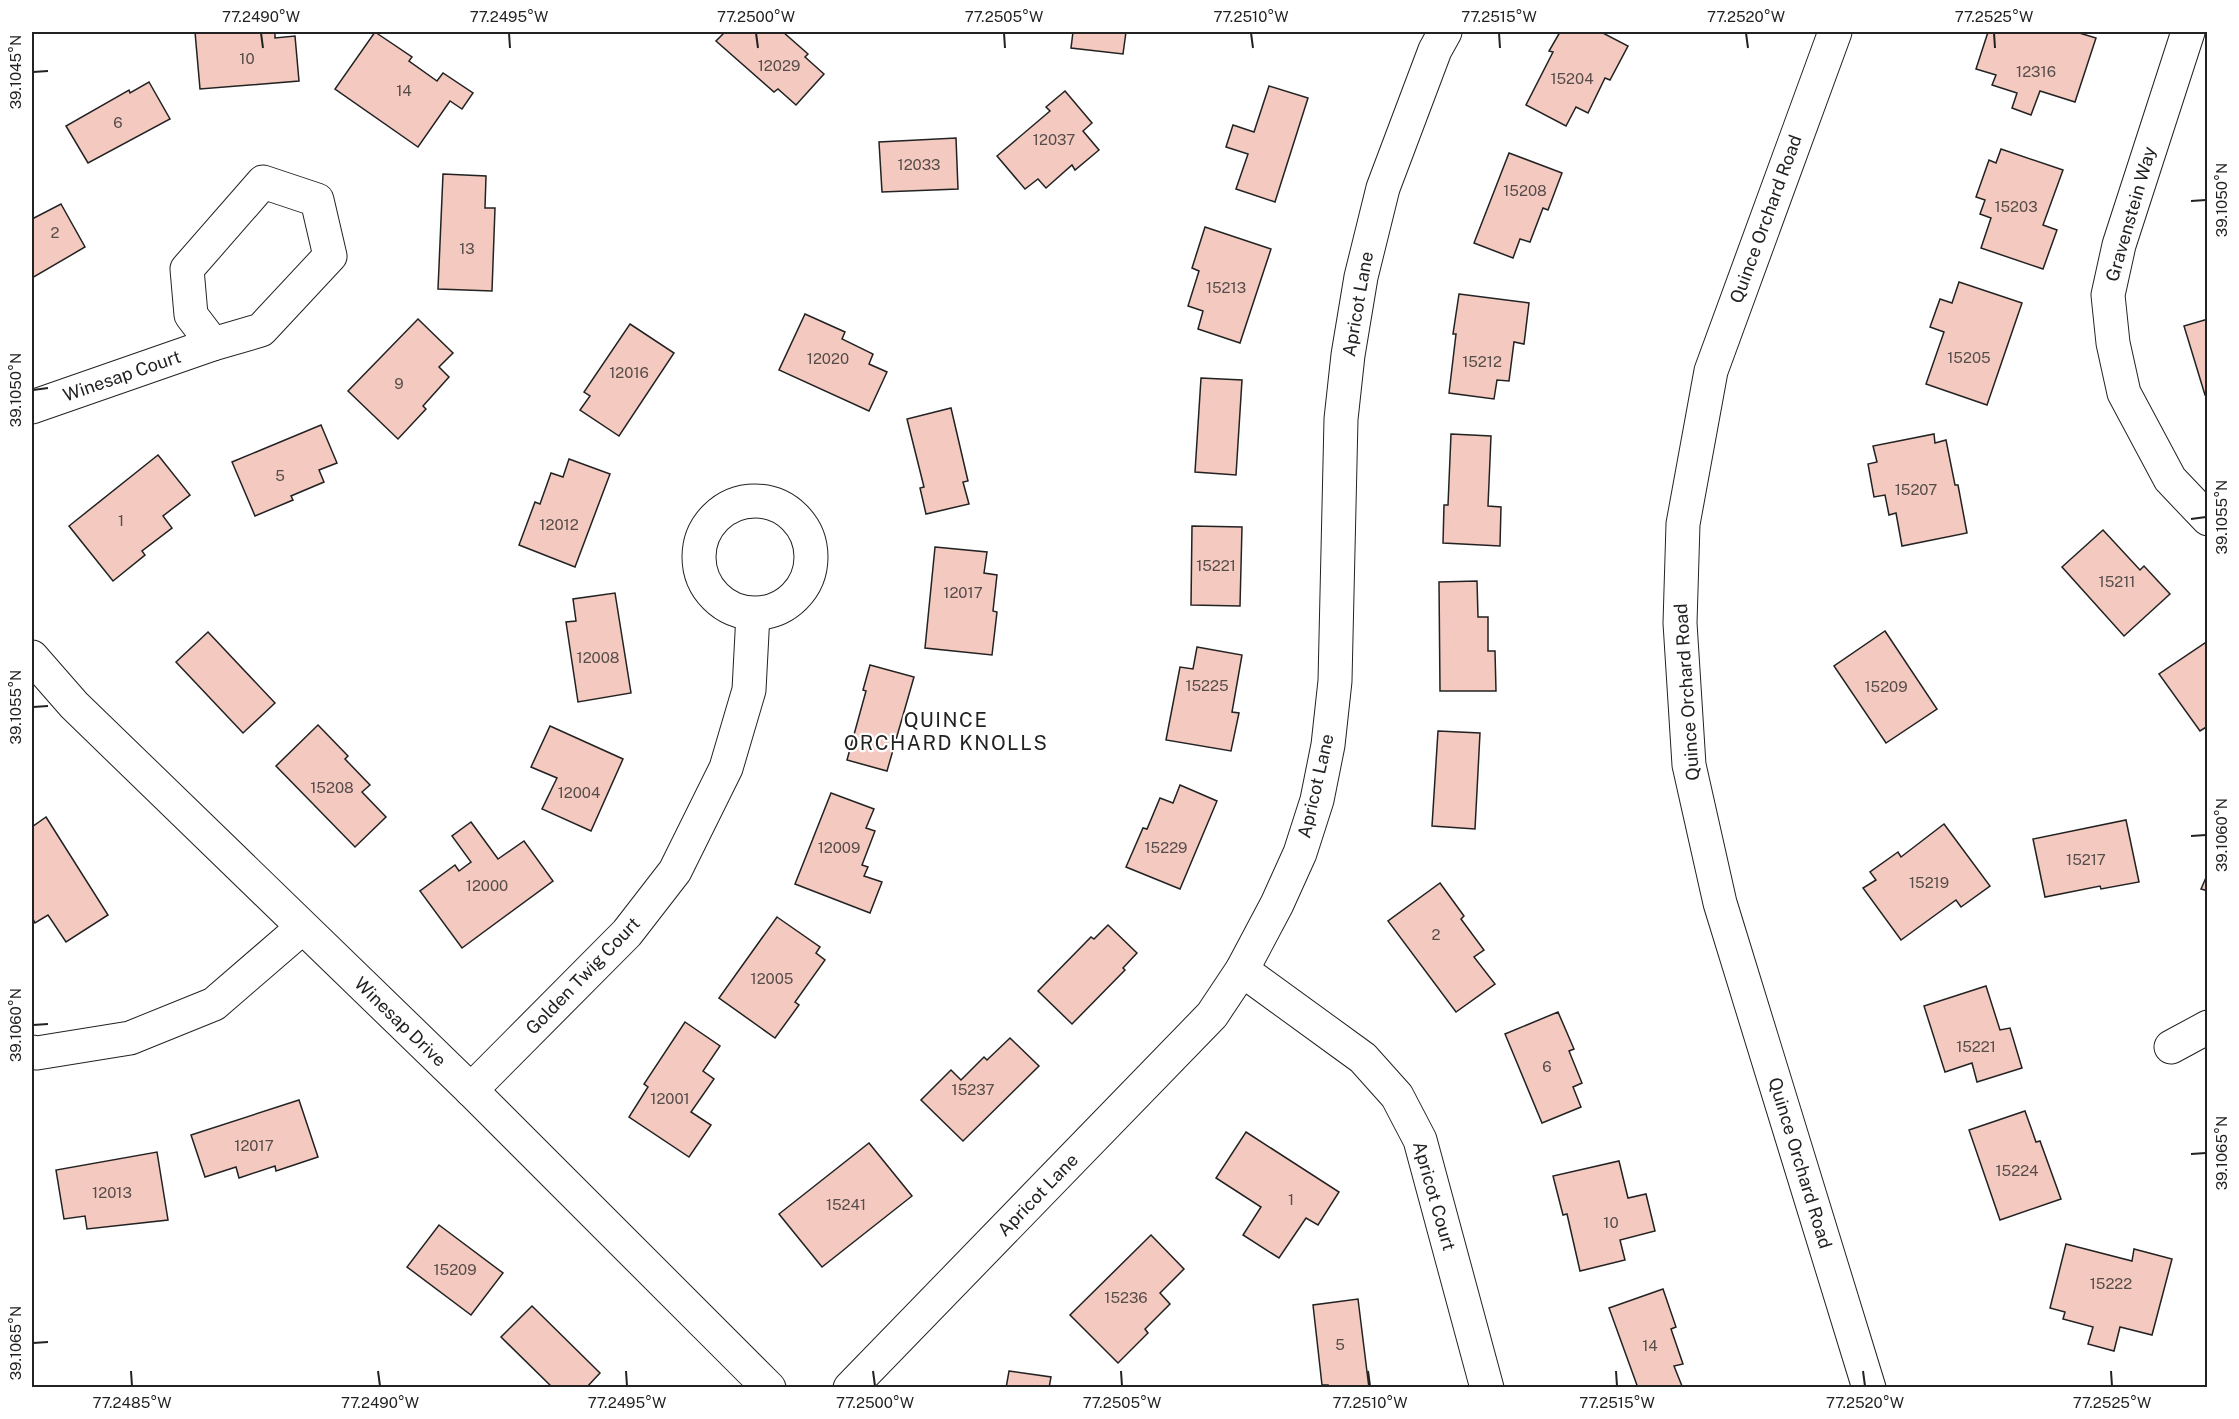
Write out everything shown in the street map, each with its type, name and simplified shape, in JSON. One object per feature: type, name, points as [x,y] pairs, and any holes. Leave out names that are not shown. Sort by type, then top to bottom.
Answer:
[{"type":"street","name":"Apricot Lane","points":[[850,1388],[1212,1015],[1242,970],[1277,904],[1300,853],[1317,800],[1328,745],[1335,681],[1341,419],[1361,277],[1383,188],[1430,61],[1445,32]]},
{"type":"street","name":"Quince Orchard Road","points":[[1835,32],[1711,371],[1683,524],[1680,623],[1689,765],[1712,872],[1869,1388]]},
{"type":"street","name":"Gravenstein Way","points":[[2188,32],[2120,245],[2108,295],[2113,343],[2124,393],[2170,478],[2208,519]]},
{"type":"street","name":"Winesap Court","points":[[32,407],[213,344],[261,330],[330,256],[317,200],[263,182],[187,269],[191,315],[213,344]]},
{"type":"street","name":"Golden Twig Court","points":[[471,1090],[627,933],[675,871],[726,768],[749,690],[753,614]]},
{"type":"street","name":"Winesap Drive","points":[[32,657],[74,705],[471,1090],[769,1388]]},
{"type":"street","points":[[32,1052],[130,1038],[214,1004],[302,928]]},
{"type":"street","name":"Apricot Court","points":[[1242,970],[1363,1058],[1397,1096],[1420,1140],[1487,1388]]},
{"type":"street","points":[[2171,1047],[2208,1027]]},
{"type":"building","points":[[195,32],[275,32],[275,38],[295,36],[299,81],[200,89]]},
{"type":"building","points":[[375,32],[412,57],[409,61],[437,81],[443,73],[473,93],[462,109],[450,101],[418,147],[335,89]]},
{"type":"building","points":[[725,32],[783,32],[808,54],[805,57],[824,74],[796,105],[778,89],[774,92],[716,41]]},
{"type":"building","points":[[1073,32],[1126,32],[1123,54],[1071,48]]},
{"type":"building","points":[[1560,32],[1601,32],[1628,46],[1610,80],[1605,78],[1588,113],[1576,107],[1566,126],[1526,105],[1553,52],[1549,51]]},
{"type":"building","points":[[1988,32],[2076,32],[2096,38],[2075,102],[2040,91],[2031,115],[2012,108],[2017,93],[1992,85],[1996,75],[1976,69]]},
{"type":"building","points":[[149,82],[170,119],[88,163],[66,126],[129,90],[130,93]]},
{"type":"building","points":[[1269,86],[1308,98],[1275,202],[1236,189],[1248,154],[1226,147],[1233,125],[1254,132]]},
{"type":"building","points":[[1065,91],[1092,123],[1083,131],[1099,150],[1075,170],[1072,165],[1046,188],[1038,179],[1025,189],[997,156],[1050,111],[1046,107]]},
{"type":"building","points":[[956,138],[958,189],[882,192],[879,142]]},
{"type":"building","points":[[2001,149],[2063,170],[2043,225],[2057,230],[2043,269],[1981,248],[1991,218],[1980,214],[1985,200],[1976,197],[1989,160],[1996,163]]},
{"type":"building","points":[[1509,153],[1562,173],[1548,210],[1543,208],[1530,242],[1520,239],[1513,258],[1474,243]]},
{"type":"building","points":[[443,174],[486,176],[485,208],[495,208],[492,291],[438,289]]},
{"type":"building","points":[[61,204],[85,247],[32,278],[32,219]]},
{"type":"building","points":[[1205,227],[1271,249],[1240,343],[1198,329],[1203,311],[1188,306],[1199,271],[1192,268]]},
{"type":"building","points":[[1959,282],[2022,303],[1987,405],[1926,384],[1944,332],[1930,327],[1940,299],[1952,303]]},
{"type":"building","points":[[1459,294],[1529,303],[1524,344],[1514,342],[1509,381],[1497,380],[1494,399],[1449,393],[1456,334],[1453,334]]},
{"type":"building","points":[[805,314],[845,332],[842,339],[873,354],[869,364],[887,372],[869,411],[779,370]]},
{"type":"building","points":[[418,319],[453,353],[439,367],[449,377],[423,406],[426,409],[398,439],[348,391]]},
{"type":"building","points":[[2208,319],[2208,395],[2205,395],[2184,326]]},
{"type":"building","points":[[630,324],[674,353],[619,436],[580,410],[590,396],[584,392]]},
{"type":"building","points":[[1201,378],[1242,380],[1236,475],[1195,472]]},
{"type":"building","points":[[951,408],[968,481],[963,482],[969,504],[926,514],[920,488],[924,487],[907,419]]},
{"type":"building","points":[[321,425],[337,463],[319,470],[324,482],[291,496],[293,500],[255,516],[232,462]]},
{"type":"building","points":[[1451,434],[1491,436],[1488,506],[1501,507],[1500,546],[1443,543],[1444,505],[1448,505]]},
{"type":"building","points":[[1934,434],[1935,443],[1946,440],[1967,533],[1902,546],[1896,513],[1889,515],[1885,495],[1874,497],[1868,464],[1877,462],[1873,446]]},
{"type":"building","points":[[158,455],[190,495],[163,516],[172,528],[142,551],[145,555],[113,581],[69,526]]},
{"type":"building","points":[[569,459],[610,474],[575,567],[519,545],[535,502],[540,504],[551,473],[563,477]]},
{"type":"building","points":[[1192,526],[1242,527],[1240,606],[1191,605]]},
{"type":"building","points":[[2103,530],[2140,570],[2144,566],[2170,594],[2124,636],[2062,567]]},
{"type":"building","points":[[935,547],[987,552],[984,573],[997,575],[993,611],[997,612],[992,655],[925,648]]},
{"type":"building","points":[[1477,581],[1478,617],[1488,617],[1488,651],[1495,651],[1496,691],[1440,691],[1439,582]]},
{"type":"building","points":[[615,593],[631,693],[578,702],[566,622],[576,621],[573,599]]},
{"type":"building","points":[[1885,631],[1937,709],[1886,743],[1834,666]]},
{"type":"building","points":[[208,632],[275,703],[243,733],[176,662]]},
{"type":"building","points":[[2208,641],[2208,726],[2200,731],[2159,674]]},
{"type":"building","points":[[1197,647],[1242,655],[1232,712],[1239,713],[1231,751],[1166,740],[1180,667],[1193,669]]},
{"type":"building","points":[[870,665],[914,677],[887,771],[847,760],[866,691],[863,690]]},
{"type":"building","points":[[318,725],[348,756],[345,759],[370,785],[362,792],[386,817],[355,847],[276,766]]},
{"type":"building","points":[[550,726],[623,759],[591,831],[542,809],[557,778],[531,767]]},
{"type":"building","points":[[1438,731],[1480,733],[1475,829],[1432,826]]},
{"type":"building","points":[[1180,785],[1217,801],[1180,889],[1126,867],[1143,828],[1147,829],[1160,798],[1173,803]]},
{"type":"building","points":[[831,793],[874,809],[866,828],[875,831],[862,865],[868,867],[864,876],[882,882],[870,913],[795,884]]},
{"type":"building","points":[[46,817],[108,915],[66,942],[48,915],[35,923],[32,917],[32,827]]},
{"type":"building","points":[[2126,820],[2139,882],[2101,889],[2100,886],[2045,897],[2033,839]]},
{"type":"building","points":[[471,822],[498,859],[524,841],[553,881],[462,948],[420,891],[455,865],[459,871],[471,862],[452,836]]},
{"type":"building","points":[[1944,824],[1990,886],[1961,907],[1956,900],[1901,940],[1863,888],[1876,880],[1870,872],[1898,852],[1901,857]]},
{"type":"building","points":[[2208,873],[2208,891],[2201,889]]},
{"type":"building","points":[[1440,883],[1464,916],[1461,919],[1484,950],[1474,957],[1495,984],[1456,1012],[1388,921]]},
{"type":"building","points":[[777,917],[820,947],[816,953],[825,960],[795,1002],[799,1005],[775,1038],[719,998]]},
{"type":"building","points":[[1108,925],[1137,953],[1123,968],[1125,970],[1072,1024],[1038,991],[1091,937],[1094,939]]},
{"type":"building","points":[[1986,986],[2000,1030],[2010,1028],[2022,1068],[1977,1082],[1972,1063],[1945,1072],[1924,1006]]},
{"type":"building","points":[[1558,1012],[1574,1049],[1569,1051],[1582,1083],[1573,1087],[1581,1107],[1542,1123],[1505,1034]]},
{"type":"building","points":[[685,1022],[720,1046],[703,1071],[714,1079],[691,1112],[711,1125],[689,1157],[629,1117],[648,1087],[644,1084]]},
{"type":"building","points":[[1010,1038],[1039,1066],[963,1141],[921,1100],[951,1070],[961,1080],[984,1057],[987,1060]]},
{"type":"building","points":[[299,1100],[318,1157],[276,1171],[275,1166],[239,1178],[236,1167],[205,1177],[191,1135]]},
{"type":"building","points":[[2025,1111],[2036,1142],[2040,1141],[2061,1199],[2000,1220],[1969,1130]]},
{"type":"building","points":[[1246,1132],[1339,1192],[1318,1225],[1306,1218],[1279,1258],[1243,1235],[1261,1207],[1216,1178]]},
{"type":"building","points":[[869,1143],[912,1196],[822,1267],[779,1214]]},
{"type":"building","points":[[157,1152],[168,1220],[87,1229],[85,1216],[64,1219],[56,1170]]},
{"type":"building","points":[[1619,1161],[1628,1198],[1646,1194],[1655,1231],[1620,1240],[1625,1260],[1580,1271],[1567,1214],[1563,1215],[1553,1176]]},
{"type":"building","points":[[439,1225],[503,1273],[471,1315],[407,1267]]},
{"type":"building","points":[[1151,1235],[1184,1269],[1160,1293],[1170,1304],[1145,1329],[1148,1333],[1118,1363],[1070,1315]]},
{"type":"building","points":[[2066,1244],[2132,1261],[2134,1249],[2172,1259],[2152,1335],[2120,1327],[2114,1351],[2088,1344],[2093,1327],[2063,1319],[2065,1312],[2050,1308]]},
{"type":"building","points":[[1663,1289],[1676,1327],[1671,1329],[1683,1364],[1674,1366],[1682,1386],[1638,1388],[1609,1308]]},
{"type":"building","points":[[1358,1299],[1369,1388],[1328,1388],[1328,1385],[1322,1385],[1313,1305]]},
{"type":"building","points":[[532,1306],[600,1373],[586,1388],[553,1388],[501,1337]]},
{"type":"building","points":[[1009,1371],[1051,1377],[1049,1388],[1006,1388]]},
{"type":"district","name":"QUINCE ORCHARD KNOLLS","points":[[946,732]]}]
